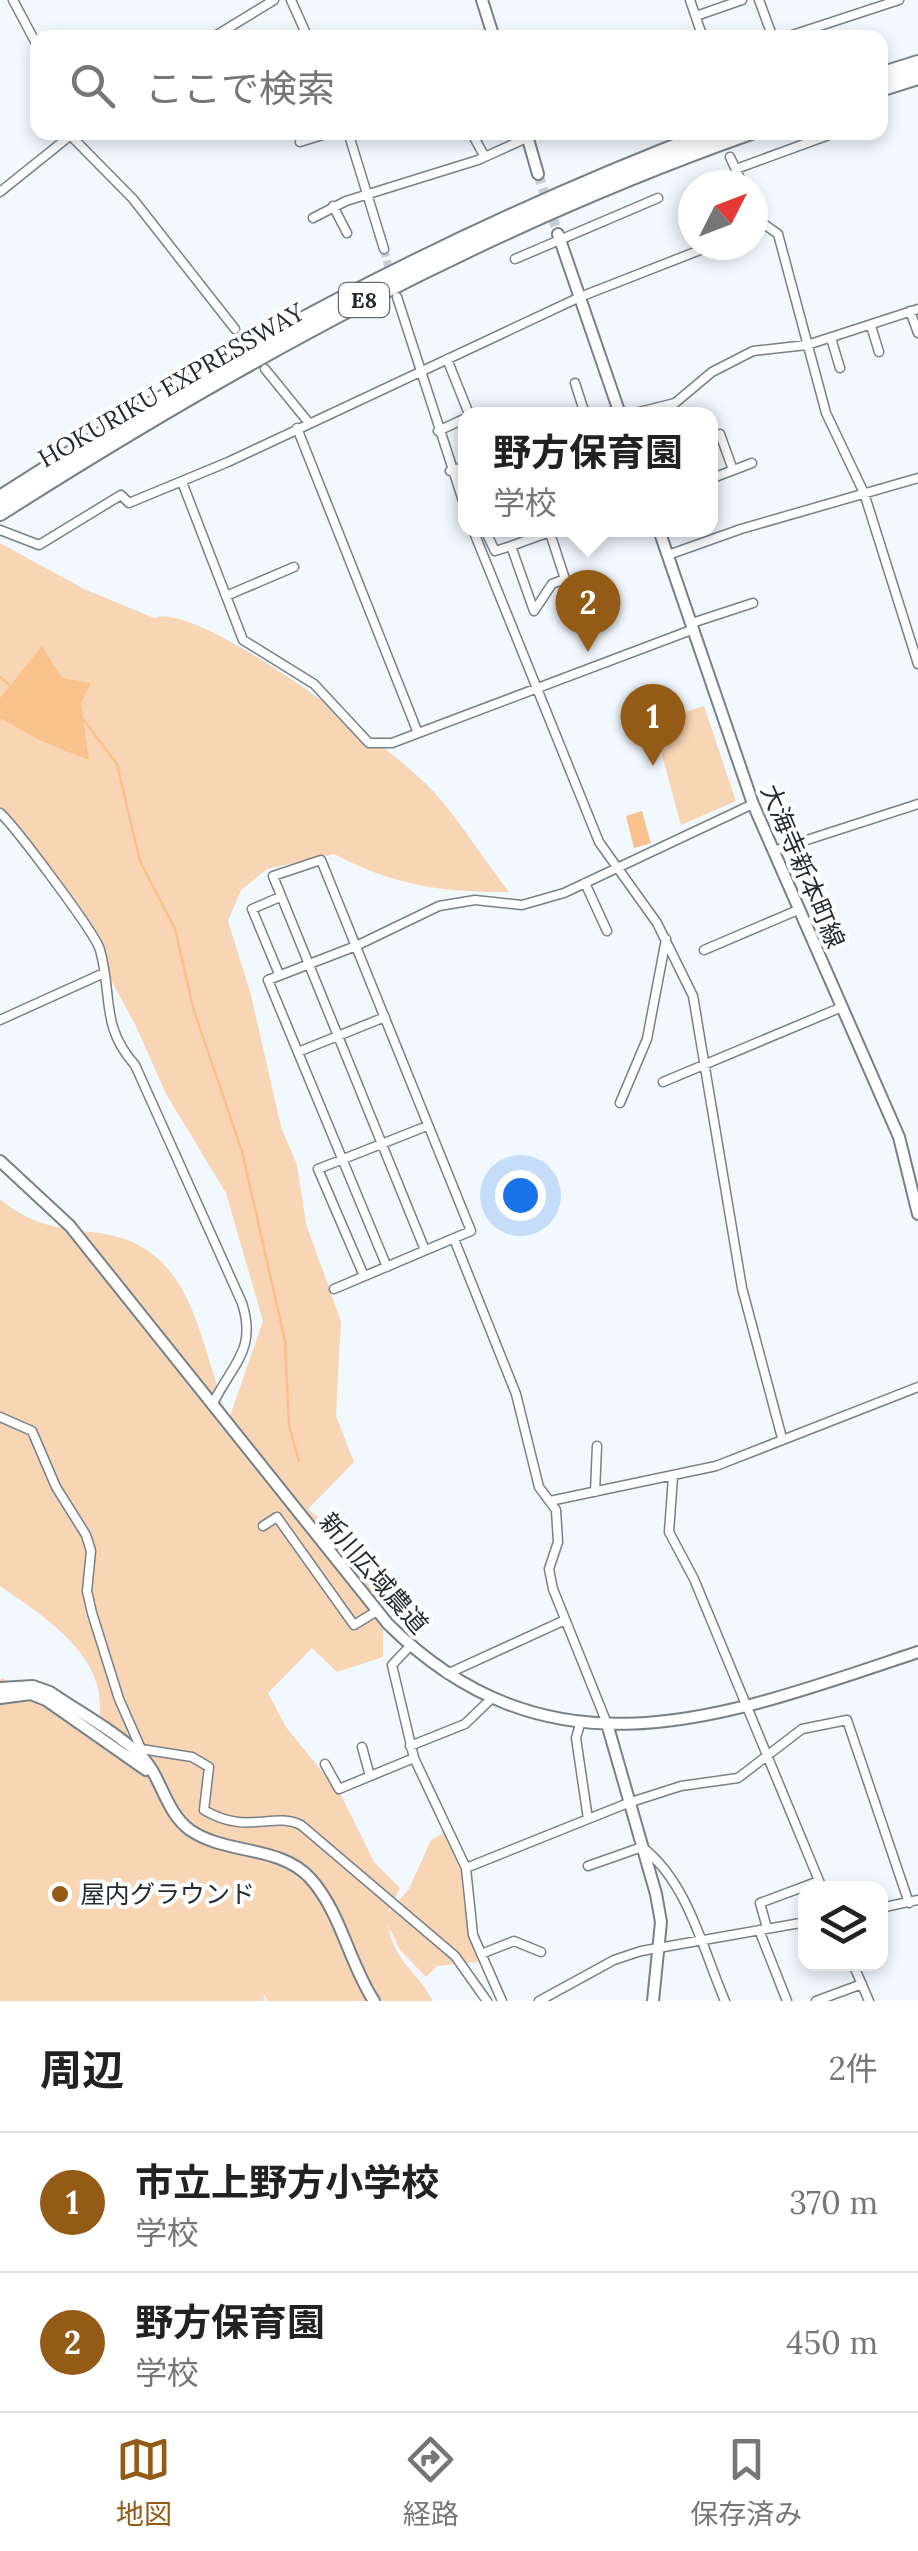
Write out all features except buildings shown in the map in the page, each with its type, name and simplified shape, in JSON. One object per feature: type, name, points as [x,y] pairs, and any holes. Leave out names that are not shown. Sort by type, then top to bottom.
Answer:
[{"type":"highway","points":[[888,72],[918,63]]},
{"type":"highway","points":[[888,86],[918,77]]},
{"type":"highway","name":"HOKURIKU EXPRESSWAY","points":[[0,498],[180,386],[318,309],[517,212],[693,140]]},
{"type":"highway","name":"HOKURIKU EXPRESSWAY","points":[[0,514],[189,397],[390,287],[568,206],[731,140]]},
{"type":"street","points":[[12,0],[30,32]]},
{"type":"street","points":[[225,30],[274,0]]},
{"type":"street","points":[[291,0],[304,30]]},
{"type":"street","points":[[482,0],[491,30]]},
{"type":"street","points":[[690,0],[700,30]]},
{"type":"street","points":[[696,16],[742,0]]},
{"type":"street","points":[[760,0],[770,30]]},
{"type":"street","points":[[855,0],[859,11]]},
{"type":"street","points":[[806,30],[899,0]]},
{"type":"street","points":[[0,192],[65,140]]},
{"type":"street","points":[[79,140],[133,198],[235,329]]},
{"type":"street","points":[[300,142],[306,140]]},
{"type":"street","points":[[351,140],[384,249]]},
{"type":"street","points":[[475,140],[484,158]]},
{"type":"street","points":[[313,218],[368,193],[484,158],[518,140]]},
{"type":"street","points":[[528,140],[538,174]]},
{"type":"street","points":[[730,157],[736,169],[815,140]]},
{"type":"street","points":[[515,259],[559,236],[658,198]]},
{"type":"street","points":[[333,206],[348,234]]},
{"type":"street","points":[[768,229],[778,234],[826,413],[864,493],[918,664]]},
{"type":"street","points":[[559,236],[618,407]]},
{"type":"street","points":[[0,530],[39,545],[121,494],[129,503],[182,482],[580,297],[678,259]]},
{"type":"street","points":[[397,297],[458,491]]},
{"type":"street","points":[[658,407],[674,403],[712,372],[753,351],[807,345],[914,310],[918,333]]},
{"type":"street","points":[[871,326],[879,352]]},
{"type":"street","points":[[832,338],[840,368]]},
{"type":"street","points":[[446,359],[463,407]]},
{"type":"street","points":[[266,368],[309,423]]},
{"type":"street","points":[[575,383],[583,407]]},
{"type":"street","points":[[438,432],[458,422]]},
{"type":"street","points":[[298,428],[418,733]]},
{"type":"street","points":[[720,434],[733,470]]},
{"type":"street","points":[[718,476],[752,463]]},
{"type":"street","points":[[450,472],[458,469]]},
{"type":"street","points":[[668,555],[918,478]]},
{"type":"street","points":[[182,482],[243,640],[314,684],[369,743],[392,744],[753,603]]},
{"type":"street","points":[[476,537],[598,842],[666,940],[692,996],[742,1288],[782,1438]]},
{"type":"street","points":[[489,537],[495,551],[534,537]]},
{"type":"street","points":[[511,546],[534,611],[552,584],[565,579],[553,537]]},
{"type":"street","name":"大海寺新本町線","points":[[662,537],[753,804],[899,1137],[918,1214]]},
{"type":"street","points":[[226,596],[294,567]]},
{"type":"street","points":[[387,1267],[268,980],[356,946],[439,906],[475,900],[522,905],[585,883],[753,804]]},
{"type":"street","points":[[773,851],[918,804]]},
{"type":"street","points":[[0,813],[86,922],[100,947],[109,1023],[118,1046],[135,1066],[250,1330],[246,1347],[212,1405]]},
{"type":"street","points":[[334,1289],[471,1231],[321,860],[273,876],[425,1250]]},
{"type":"street","points":[[585,883],[607,932]]},
{"type":"street","points":[[279,974],[252,909],[280,897]]},
{"type":"street","points":[[704,950],[798,910]]},
{"type":"street","points":[[620,1102],[648,1040],[666,940]]},
{"type":"street","points":[[0,1020],[104,973]]},
{"type":"street","points":[[663,1082],[842,1006]]},
{"type":"street","points":[[298,1052],[385,1018]]},
{"type":"street","points":[[364,1276],[318,1169],[427,1126]]},
{"type":"street","name":"新川広域農道","points":[[0,1161],[70,1226],[377,1611],[410,1646],[446,1675],[491,1700],[580,1724],[644,1726],[745,1703],[918,1652]]},
{"type":"street","points":[[454,1240],[516,1394],[539,1486],[556,1510],[558,1542],[549,1569],[608,1727],[656,1894],[660,1948],[653,2001]]},
{"type":"street","points":[[550,1501],[673,1477],[742,1458],[782,1438],[918,1386]]},
{"type":"street","points":[[0,1416],[32,1432],[64,1502],[86,1535],[91,1551],[87,1591],[92,1613],[119,1699],[151,1774]]},
{"type":"street","points":[[595,1492],[597,1446]]},
{"type":"street","points":[[673,1477],[669,1532],[687,1562],[819,1881]]},
{"type":"street","points":[[263,1526],[277,1517],[354,1625],[377,1611]]},
{"type":"street","points":[[446,1675],[566,1620]]},
{"type":"street","points":[[410,1646],[392,1665],[410,1746],[466,1868],[473,1935],[502,2001]]},
{"type":"street","points":[[0,1688],[33,1686],[50,1692],[142,1756],[189,1829],[219,1844],[283,1860],[307,1874],[325,1896],[374,2001]]},
{"type":"street","points":[[0,1698],[31,1694],[46,1700],[151,1774]]},
{"type":"street","points":[[410,1746],[465,1724],[491,1700]]},
{"type":"street","points":[[466,1868],[628,1802],[681,1786],[738,1778],[802,1729],[848,1720],[858,1763],[914,1902],[888,1907]]},
{"type":"street","points":[[580,1724],[576,1738],[588,1819]]},
{"type":"street","points":[[362,1747],[370,1776]]},
{"type":"street","points":[[140,1749],[192,1757],[209,1767],[204,1810],[220,1820],[262,1825],[289,1819],[300,1825],[454,1956],[487,2001]]},
{"type":"street","points":[[324,1764],[339,1789],[414,1758]]},
{"type":"street","points":[[588,1866],[642,1847]]},
{"type":"street","points":[[642,1847],[674,1879],[724,2001]]},
{"type":"street","points":[[787,2001],[763,1929],[760,1903],[798,1892]]},
{"type":"street","points":[[539,2001],[558,1997],[614,1960],[798,1923]]},
{"type":"street","points":[[481,1954],[514,1940],[541,1952]]},
{"type":"street","points":[[856,1971],[869,2001]]},
{"type":"street","points":[[816,2001],[862,1984]]},
{"type":"shaded area","points":[[0,543],[84,589],[154,618],[178,619],[212,632],[299,684],[383,747],[435,793],[509,892],[419,885],[334,854],[267,869],[241,890],[228,921],[251,995],[281,1127],[297,1165],[306,1224],[341,1321],[336,1416],[354,1462],[308,1509],[346,1542],[369,1571],[381,1607],[383,1630],[383,1657],[337,1672],[312,1648],[268,1693],[286,1727],[341,1795],[374,1862],[400,1888],[387,1914],[409,1889],[431,1840],[446,1832],[461,1870],[468,1927],[478,1962],[437,1966],[426,1977],[400,1950],[388,1925],[400,1957],[433,2001],[268,2001],[263,1993],[265,2001],[0,2001],[0,1680],[3,1678],[100,1740],[100,1712],[97,1685],[82,1654],[57,1628],[0,1586],[0,1199],[35,1220],[131,1242],[156,1257],[175,1278],[189,1303],[229,1419],[263,1321],[226,1193],[166,1094],[135,1024],[59,885],[0,816]]},
{"type":"shaded area","points":[[42,646],[62,678],[91,683],[81,703],[89,760],[39,740],[0,718],[0,698]]},
{"type":"shaded area","points":[[704,706],[736,801],[681,825],[653,722]]},
{"type":"shaded area","points":[[642,811],[651,843],[634,848],[626,816]]},
{"type":"waterway","points":[[0,677],[11,686]]},
{"type":"waterway","points":[[82,718],[117,764],[140,861],[175,929],[194,1011],[242,1151],[285,1341],[289,1426],[299,1461]]},
{"type":"tunnel","points":[[538,174],[558,234]]},
{"type":"tunnel","points":[[384,249],[390,274]]},
{"type":"tunnel","points":[[235,329],[265,369]]},
{"type":"place","name":"野方保育園","points":[[588,652]]},
{"type":"place","name":"市立上野方小学校","points":[[653,766]]},
{"type":"place","name":"屋内グラウンド","points":[[60,1894]]}]
